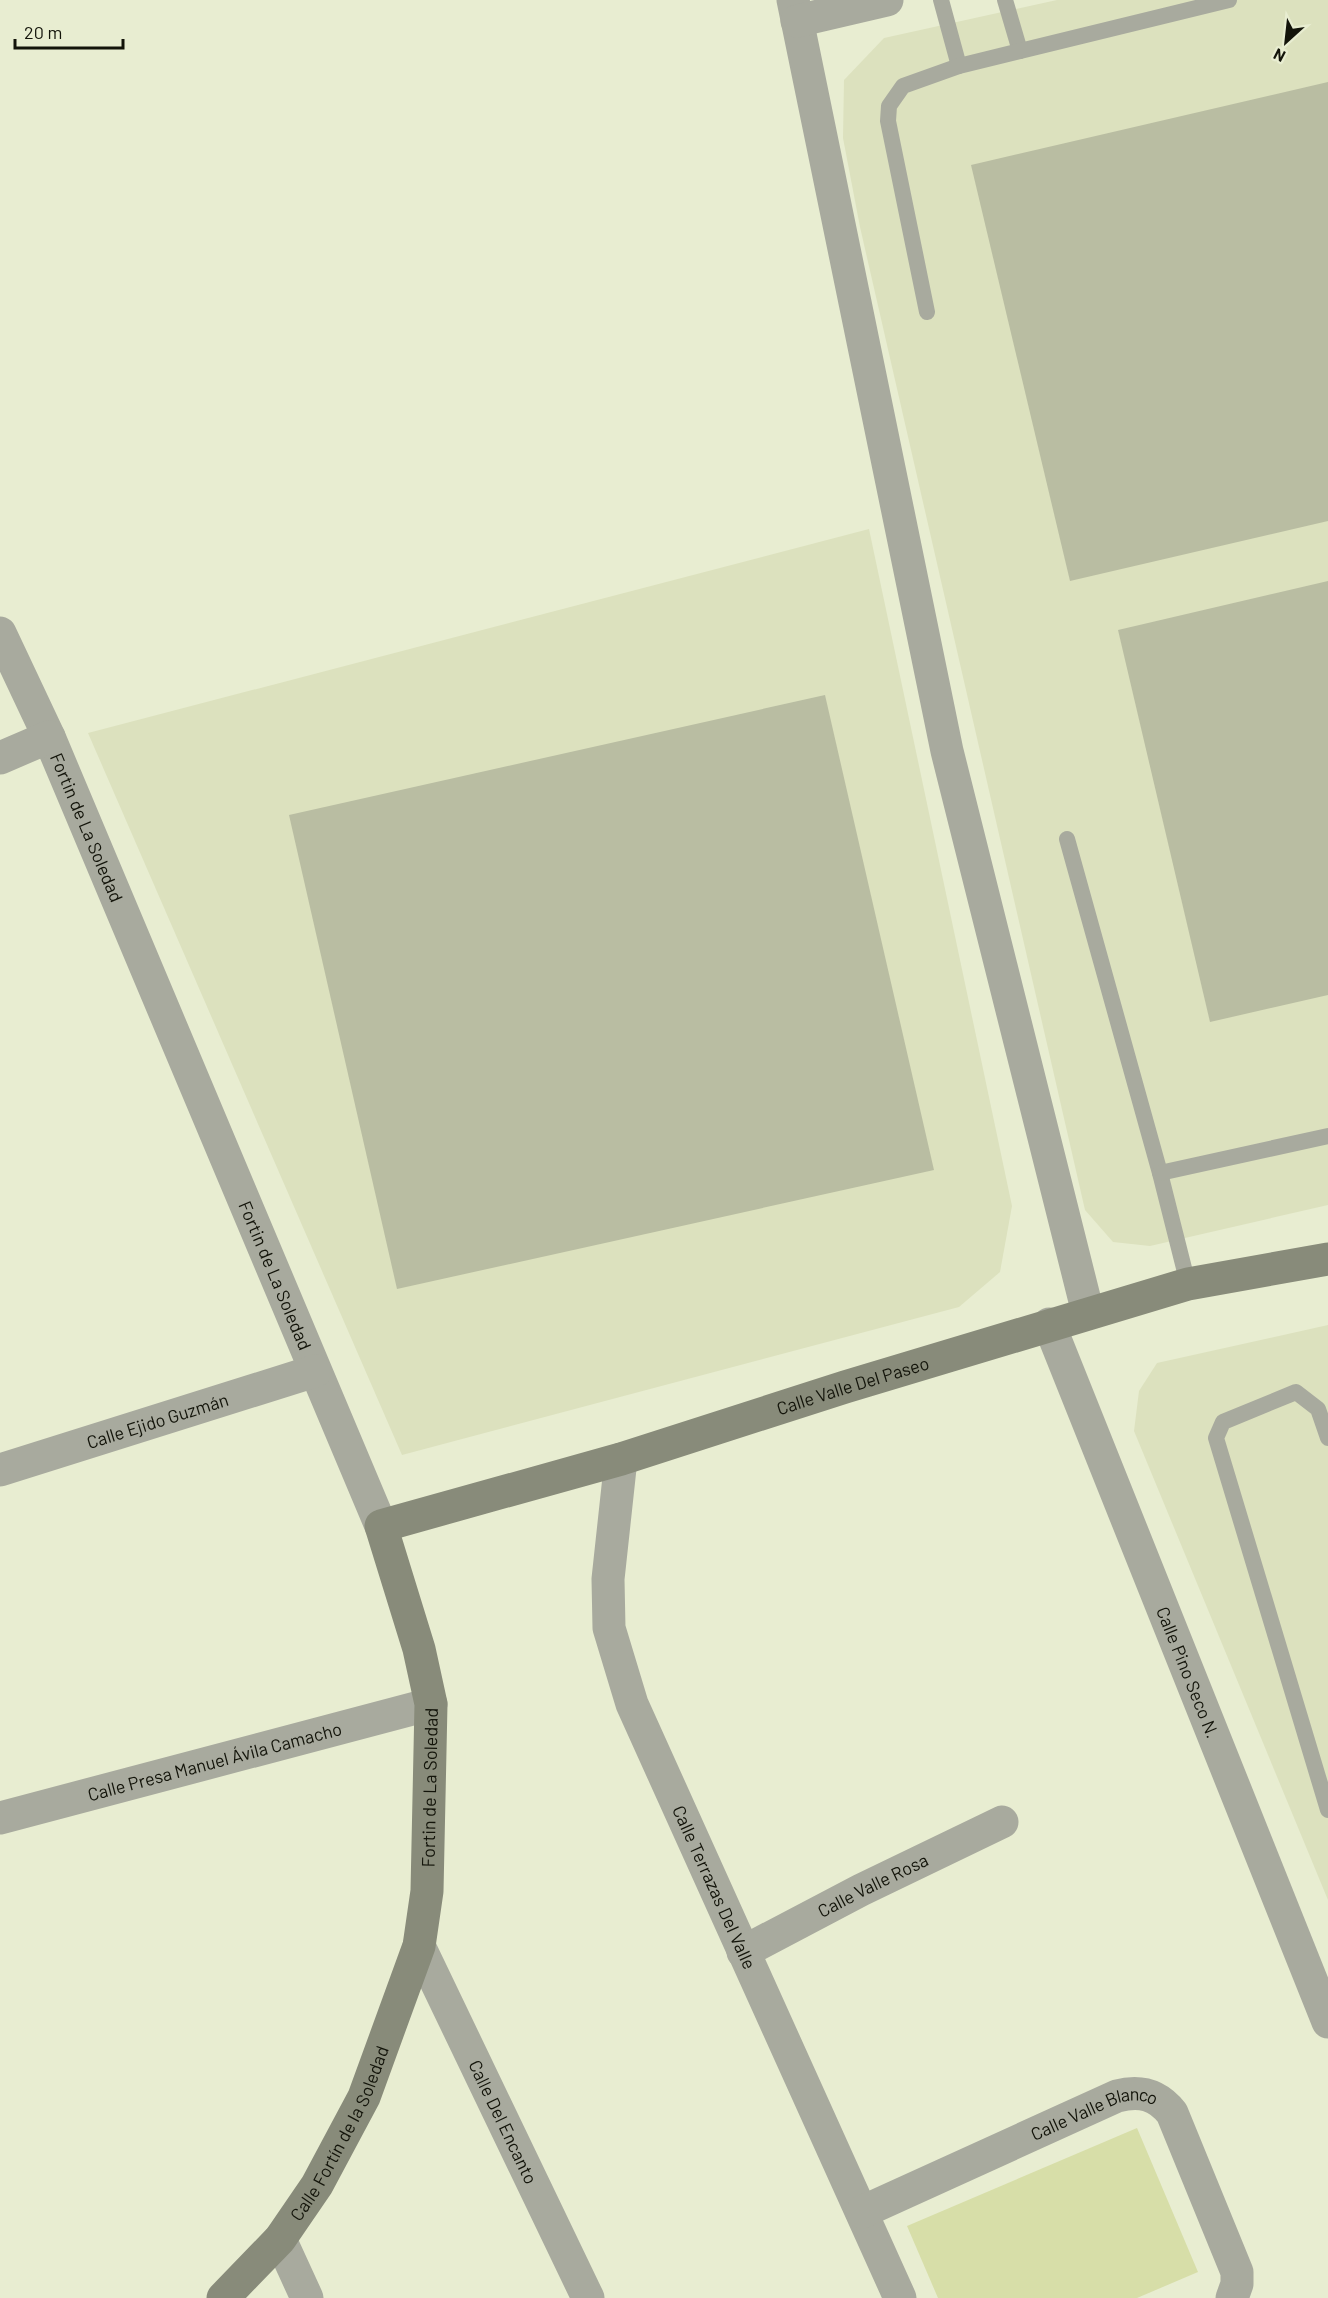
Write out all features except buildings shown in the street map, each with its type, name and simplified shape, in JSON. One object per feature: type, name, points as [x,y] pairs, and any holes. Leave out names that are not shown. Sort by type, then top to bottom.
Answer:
[{"type":"street","points":[[887,0],[795,10],[947,751],[1089,1312]]},
{"type":"street","name":"Fortin de La Soledad","points":[[0,633],[49,737],[381,1526],[419,1649],[430,1704],[427,1891],[419,1946]]},
{"type":"street","points":[[0,758],[49,737]]},
{"type":"street","name":"Calle Valle Del Paseo","points":[[381,1526],[621,1459],[1049,1324],[1188,1284],[1328,1259]]},
{"type":"street","name":"Calle Pino Seco N.","points":[[1049,1324],[1328,2022]]},
{"type":"street","name":"Calle Ejido Guzmán","points":[[0,1470],[315,1371]]},
{"type":"street","name":"Calle Terrazas Del Valle","points":[[621,1459],[608,1579],[609,1628],[632,1704],[900,2298]]},
{"type":"street","name":"Calle Presa Manuel Ávila Camacho","points":[[0,1818],[430,1704]]},
{"type":"street","name":"Calle Valle Rosa","points":[[743,1952],[861,1890],[1002,1822]]},
{"type":"street","name":"Calle Fortín de la Soledad","points":[[223,2298],[280,2239],[317,2186],[364,2097],[419,1946]]},
{"type":"street","name":"Calle Del Encanto","points":[[419,1946],[588,2298]]},
{"type":"street","name":"Calle Valle Blanco","points":[[862,2212],[1117,2096],[1145,2093],[1159,2099],[1172,2113],[1238,2272],[1232,2298]]},
{"type":"street","points":[[280,2239],[307,2298]]},
{"type":"lane","points":[[941,0],[959,66]]},
{"type":"lane","points":[[1005,0],[1020,51]]},
{"type":"lane","points":[[927,312],[888,121],[889,106],[903,86],[959,66],[1229,0]]},
{"type":"lane","points":[[1067,838],[1160,1173],[1188,1284]]},
{"type":"lane","points":[[1160,1173],[1328,1136]]},
{"type":"lane","points":[[1328,1438],[1318,1409],[1296,1392],[1223,1422],[1216,1438],[1328,1810]]},
{"type":"shaded area","points":[[1057,0],[1328,0],[1328,1205],[1150,1246],[1113,1242],[1085,1210],[860,227],[843,138],[844,80],[884,38]]},
{"type":"shaded area","points":[[869,529],[1012,1206],[1000,1272],[959,1307],[402,1455],[88,733]]},
{"type":"shaded area","points":[[1328,1325],[1328,1900],[1134,1431],[1139,1391],[1157,1363]]},
{"type":"shaded area","points":[[1137,2128],[1198,2272],[1137,2298],[938,2298],[907,2226]]}]
